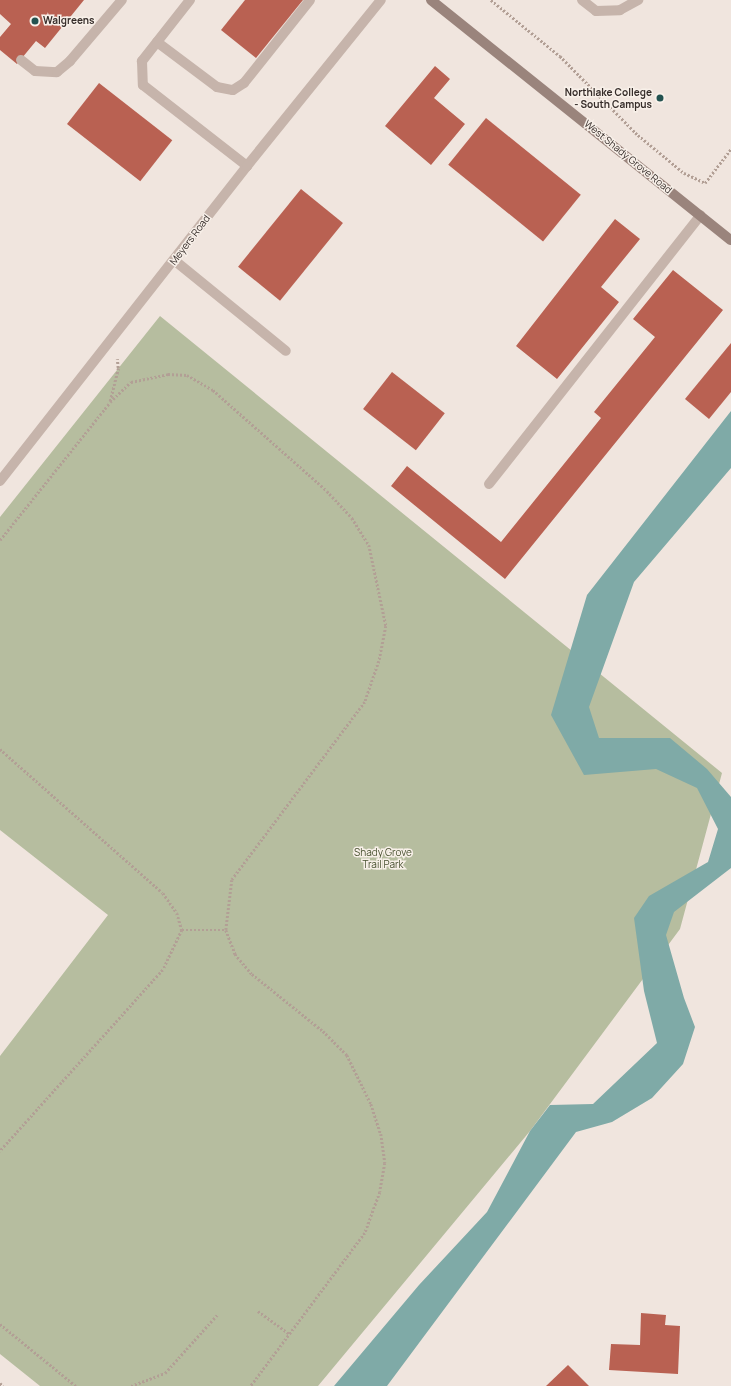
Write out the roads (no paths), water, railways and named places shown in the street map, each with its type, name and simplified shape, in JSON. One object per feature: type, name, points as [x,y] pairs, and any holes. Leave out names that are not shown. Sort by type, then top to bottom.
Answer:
[{"type":"main road","name":"West Shady Grove Road","points":[[431,0],[731,240]]},
{"type":"street","points":[[21,60],[35,71],[57,72],[70,62],[122,0]]},
{"type":"street","points":[[190,0],[142,61],[143,85],[247,166]]},
{"type":"street","points":[[156,42],[217,88],[233,90],[244,83],[310,0]]},
{"type":"street","name":"Meyers Road","points":[[0,481],[114,338],[247,166],[381,0]]},
{"type":"street","points":[[582,0],[596,11],[620,10],[638,0]]},
{"type":"street","points":[[489,484],[701,215]]},
{"type":"street","points":[[174,260],[286,351]]},
{"type":"water","points":[[731,411],[731,468],[634,582],[589,707],[599,738],[670,738],[707,769],[731,797],[731,868],[674,912],[666,935],[684,998],[695,1027],[683,1064],[652,1098],[612,1122],[576,1132],[387,1386],[334,1386],[419,1285],[487,1212],[530,1131],[550,1105],[593,1104],[657,1043],[644,991],[634,918],[649,896],[708,862],[718,829],[697,788],[656,769],[584,775],[551,715],[587,595]]},
{"type":"place","name":"Walgreens","points":[[35,21]]},
{"type":"place","name":"Northlake College - South Campus","points":[[660,98]]},
{"type":"park label","name":"Shady Grove Trail Park","points":[[383,858]]}]
